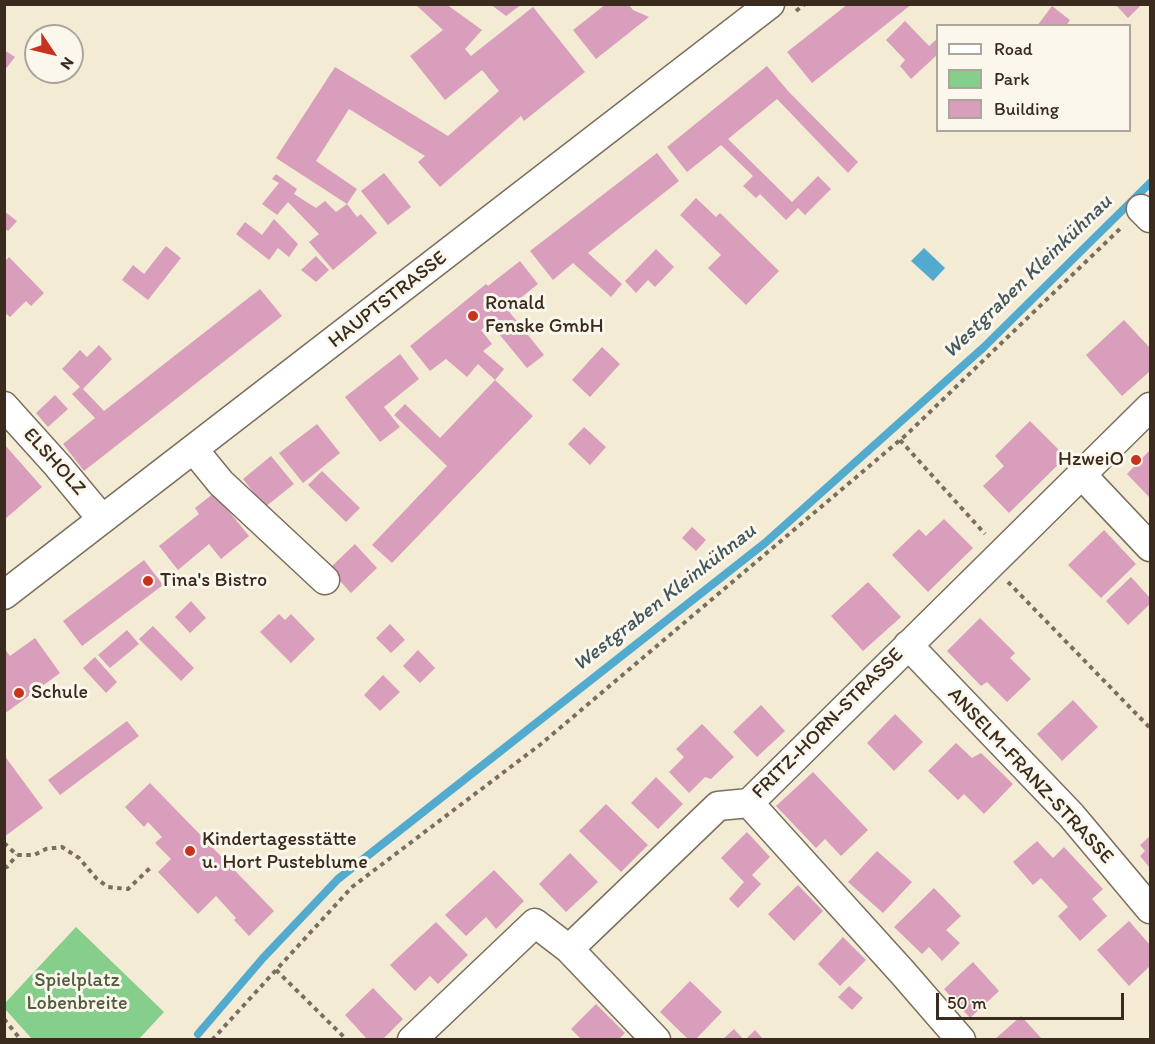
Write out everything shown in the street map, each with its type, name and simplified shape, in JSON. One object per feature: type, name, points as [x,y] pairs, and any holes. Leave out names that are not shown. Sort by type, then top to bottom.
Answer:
[{"type":"street","name":"HAUPTSTRASSE","points":[[4,595],[770,4]]},
{"type":"street","name":"ELSHOLZ","points":[[4,406],[66,474],[102,519]]},
{"type":"street","name":"FRITZ-HORN-STRASSE","points":[[569,949],[718,806],[749,803],[1150,407]]},
{"type":"street","points":[[194,450],[221,483],[325,580]]},
{"type":"street","points":[[1081,474],[1150,547]]},
{"type":"street","name":"ANSELM-FRANZ-STRASSE","points":[[908,645],[1071,815],[1150,909]]},
{"type":"street","points":[[749,803],[961,1040]]},
{"type":"street","points":[[412,1040],[535,923],[569,949],[656,1040]]},
{"type":"path","points":[[212,1040],[352,887],[541,744],[900,440],[1146,213]]},
{"type":"path","points":[[900,440],[996,558],[1150,728]]},
{"type":"path","points":[[4,843],[17,855],[34,855],[46,849],[62,847],[79,858],[96,879],[108,887],[128,889],[150,868]]},
{"type":"path","points":[[4,866],[6,867],[17,855]]},
{"type":"path","points":[[276,970],[347,1040]]},
{"type":"path","points":[[4,1019],[21,1040]]},
{"type":"green space","name":"Spielplatz Lobenbreite","points":[[76,927],[164,1012],[139,1039],[32,1039],[5,1009],[5,1003]]},
{"type":"water","points":[[924,248],[945,268],[933,281],[911,261]]},
{"type":"building","points":[[415,4],[446,4],[482,30],[465,49],[471,56],[533,7],[585,72],[524,121],[521,116],[440,187],[418,162],[425,156],[349,109],[316,161],[357,189],[347,204],[276,158],[335,67],[448,136],[499,91],[482,70],[445,100],[410,56],[443,30]]},
{"type":"building","points":[[490,4],[522,4],[506,16]]},
{"type":"building","points":[[606,4],[628,4],[633,10],[649,17],[596,59],[573,30]]},
{"type":"building","points":[[848,4],[912,4],[812,83],[787,52]]},
{"type":"building","points":[[1115,4],[1142,4],[1128,18]]},
{"type":"building","points":[[1052,6],[1070,20],[1067,24],[1038,24]]},
{"type":"building","points":[[905,21],[929,46],[936,40],[936,56],[911,79],[900,66],[905,60],[886,40]]},
{"type":"building","points":[[4,50],[15,57],[4,71]]},
{"type":"building","points":[[767,66],[788,91],[858,162],[848,173],[777,99],[728,139],[792,202],[818,176],[831,189],[805,215],[798,208],[786,220],[760,194],[756,198],[743,186],[753,176],[721,145],[687,172],[667,147]]},
{"type":"building","points":[[657,153],[679,181],[588,253],[622,284],[611,297],[573,263],[553,280],[530,251]]},
{"type":"building","points":[[384,173],[411,207],[388,225],[361,191]]},
{"type":"building","points":[[276,174],[297,189],[294,194],[316,208],[325,201],[336,212],[347,204],[357,217],[361,214],[377,233],[333,270],[309,242],[319,234],[288,202],[277,215],[262,204],[279,183],[272,179]]},
{"type":"building","points":[[696,198],[716,217],[720,213],[779,271],[746,305],[708,268],[721,255],[680,215]]},
{"type":"building","points":[[4,211],[17,221],[8,231],[4,228]]},
{"type":"building","points":[[274,219],[298,244],[289,257],[278,248],[269,260],[236,234],[245,222],[262,235]]},
{"type":"building","points":[[166,246],[181,258],[148,300],[122,280],[133,265],[144,274]]},
{"type":"building","points":[[656,249],[674,267],[655,287],[648,280],[636,293],[625,281]]},
{"type":"building","points":[[316,256],[329,270],[316,282],[301,270]]},
{"type":"building","points":[[9,257],[44,293],[31,306],[26,301],[10,317],[4,312],[4,262]]},
{"type":"building","points":[[520,261],[538,284],[507,309],[544,355],[527,368],[490,323],[481,330],[492,344],[483,351],[504,369],[495,380],[478,364],[467,377],[446,359],[430,371],[410,346],[486,284],[488,286]]},
{"type":"building","points":[[260,289],[282,316],[84,471],[63,444],[95,418],[72,394],[80,387],[62,369],[80,350],[87,357],[99,345],[112,359],[83,389],[104,411]]},
{"type":"building","points":[[1124,320],[1150,348],[1150,371],[1122,396],[1086,355]]},
{"type":"building","points":[[602,347],[620,364],[590,397],[572,380]]},
{"type":"building","points":[[400,354],[419,379],[384,407],[400,427],[380,442],[345,397]]},
{"type":"building","points":[[495,380],[533,416],[392,563],[372,545],[447,466],[394,415],[405,404],[440,438]]},
{"type":"building","points":[[55,395],[68,409],[48,427],[36,413]]},
{"type":"building","points":[[1030,421],[1066,457],[1009,513],[983,486],[1004,466],[995,456]]},
{"type":"building","points":[[317,424],[340,453],[303,483],[279,453]]},
{"type":"building","points":[[584,427],[606,447],[590,465],[568,444]]},
{"type":"building","points":[[4,444],[42,487],[4,520]]},
{"type":"building","points":[[1150,450],[1150,498],[1127,474]]},
{"type":"building","points":[[271,456],[294,484],[265,507],[243,479]]},
{"type":"building","points":[[322,471],[360,508],[346,522],[308,485]]},
{"type":"building","points":[[214,493],[249,536],[221,559],[209,544],[178,570],[159,546],[199,514],[195,508]]},
{"type":"building","points":[[944,519],[973,548],[928,592],[892,555],[919,529],[926,536]]},
{"type":"building","points":[[692,527],[706,540],[696,551],[682,538]]},
{"type":"building","points":[[1104,530],[1136,564],[1101,598],[1068,565]]},
{"type":"building","points":[[355,544],[377,568],[351,593],[329,569]]},
{"type":"building","points":[[144,560],[163,585],[82,646],[63,621]]},
{"type":"building","points":[[1131,577],[1150,598],[1150,604],[1128,625],[1106,601]]},
{"type":"building","points":[[868,582],[901,617],[863,651],[831,616]]},
{"type":"building","points":[[191,601],[206,618],[190,633],[175,617]]},
{"type":"building","points":[[279,614],[285,620],[291,614],[315,639],[291,663],[260,632]]},
{"type":"building","points":[[980,618],[1015,653],[1010,658],[1031,679],[1007,702],[987,682],[981,686],[947,651]]},
{"type":"building","points":[[390,624],[405,640],[391,653],[376,638]]},
{"type":"building","points":[[153,626],[194,668],[181,681],[139,639]]},
{"type":"building","points":[[127,630],[139,644],[110,668],[98,655]]},
{"type":"building","name":"Schule","points":[[35,638],[60,673],[4,714],[4,648],[10,656]]},
{"type":"building","points":[[418,650],[435,668],[420,683],[403,666]]},
{"type":"building","points":[[95,657],[117,682],[106,693],[83,668]]},
{"type":"building","points":[[383,675],[400,692],[380,711],[364,695]]},
{"type":"building","points":[[1073,700],[1098,727],[1062,761],[1037,734]]},
{"type":"building","points":[[761,705],[785,731],[757,757],[733,732]]},
{"type":"building","points":[[895,714],[923,742],[894,771],[867,743]]},
{"type":"building","points":[[127,721],[139,736],[60,795],[48,780]]},
{"type":"building","points":[[702,724],[734,757],[711,779],[705,777],[689,793],[669,772],[684,757],[676,749]]},
{"type":"building","points":[[956,743],[972,758],[981,753],[1013,784],[984,814],[964,794],[958,800],[928,771]]},
{"type":"building","points":[[4,755],[43,808],[4,837]]},
{"type":"building","points":[[813,772],[868,830],[841,856],[825,839],[816,848],[776,806]]},
{"type":"building","points":[[656,777],[683,804],[658,829],[631,803]]},
{"type":"building","name":"Kindertagesstätte u. Hort Pusteblume","points":[[150,783],[274,911],[249,936],[216,896],[198,914],[158,872],[171,859],[155,843],[162,837],[148,822],[144,827],[125,807]]},
{"type":"building","points":[[606,804],[648,845],[621,872],[579,831]]},
{"type":"building","points":[[747,832],[770,857],[752,875],[761,884],[738,908],[729,899],[744,882],[721,858]]},
{"type":"building","points":[[1150,836],[1150,868],[1140,856],[1145,851],[1140,845]]},
{"type":"building","points":[[1037,841],[1053,858],[1064,847],[1103,889],[1092,899],[1107,916],[1080,941],[1058,916],[1068,907],[1041,878],[1033,885],[1013,862]]},
{"type":"building","points":[[877,851],[912,882],[883,913],[848,882]]},
{"type":"building","points":[[570,853],[598,882],[566,912],[539,884]]},
{"type":"building","points":[[494,870],[524,901],[496,929],[486,917],[466,936],[445,915]]},
{"type":"building","points":[[798,885],[823,911],[794,941],[768,914]]},
{"type":"building","points":[[934,888],[961,916],[946,930],[960,943],[942,961],[929,947],[922,954],[894,927]]},
{"type":"building","points":[[1129,921],[1150,945],[1150,966],[1129,986],[1097,950]]},
{"type":"building","points":[[436,922],[468,955],[438,984],[430,976],[415,991],[390,965]]},
{"type":"building","points":[[843,937],[866,960],[840,986],[818,964]]},
{"type":"building","points":[[973,962],[999,991],[970,1018],[944,989]]},
{"type":"building","points":[[690,981],[722,1012],[695,1040],[689,1040],[660,1012]]},
{"type":"building","points":[[849,986],[863,998],[852,1010],[838,997]]},
{"type":"building","points":[[373,988],[403,1019],[382,1040],[368,1040],[345,1015]]},
{"type":"building","points":[[596,1004],[625,1033],[618,1040],[582,1040],[571,1029]]},
{"type":"building","points":[[1021,1016],[1043,1040],[994,1040]]},
{"type":"building","points":[[734,1029],[744,1040],[722,1040]]},
{"type":"building","points":[[755,1030],[764,1040],[745,1040]]},
{"type":"waterway","name":"Westgraben Kleinkühnau","points":[[198,1034],[263,958],[338,879],[765,543],[984,347],[1150,183]]},
{"type":"place","name":"Ronald Fenske GmbH","points":[[473,316]]},
{"type":"place","name":"HzweiO","points":[[1136,460]]},
{"type":"place","name":"Tina's Bistro","points":[[148,581]]},
{"type":"place","name":"Schule","points":[[19,693]]},
{"type":"place","name":"Kindertagesstätte u. Hort Pusteblume","points":[[190,851]]}]
